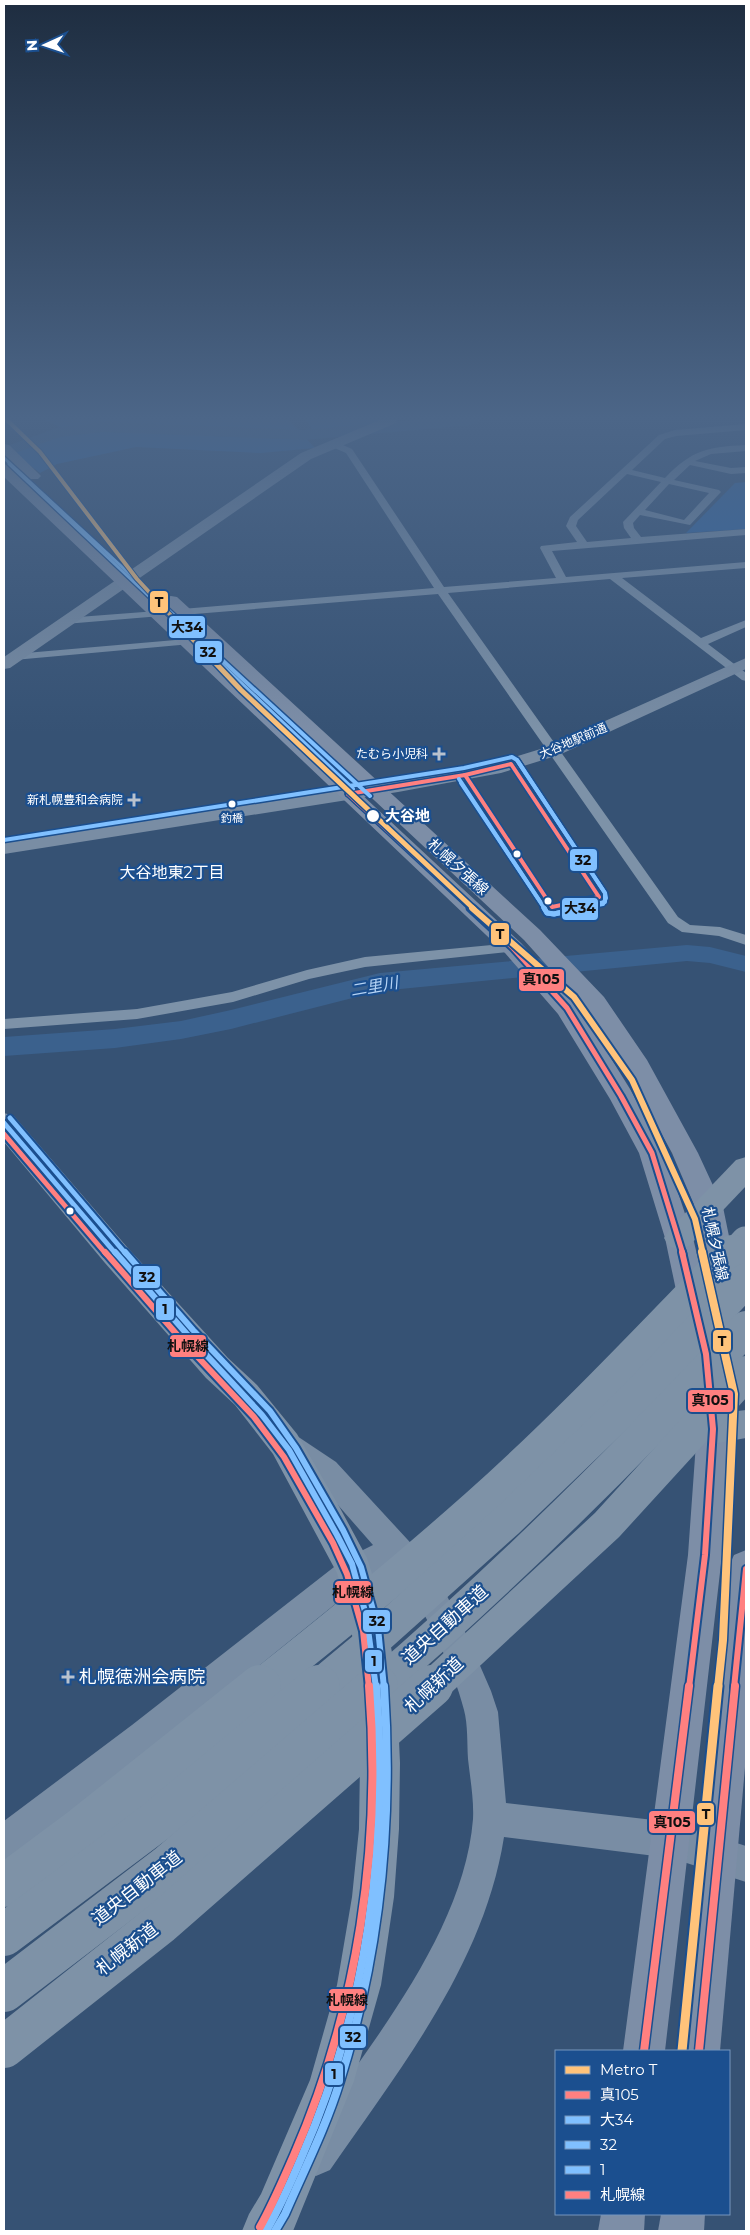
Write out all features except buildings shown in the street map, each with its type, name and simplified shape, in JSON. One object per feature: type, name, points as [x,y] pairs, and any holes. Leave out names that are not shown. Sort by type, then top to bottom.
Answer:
[{"type":"highway","points":[[4,1123],[116,1255],[217,1368],[246,1396],[285,1444],[354,1570],[367,1615],[377,1674],[380,1763],[379,1830],[373,1896],[359,1985],[332,2081],[272,2221]]},
{"type":"highway","points":[[679,1238],[746,1168]]},
{"type":"highway","points":[[4,1886],[83,1827],[360,1607],[478,1505],[610,1379],[746,1239]]},
{"type":"highway","points":[[4,1936],[154,1823],[372,1642],[508,1520],[636,1397],[746,1280]]},
{"type":"highway","name":"道央自動車道","points":[[4,1991],[169,1864],[450,1624],[664,1417],[746,1328]]},
{"type":"highway","name":"札幌新道","points":[[4,2047],[161,1923],[399,1717],[607,1525],[746,1373]]},
{"type":"highway","points":[[713,1429],[746,1424]]},
{"type":"main road","name":"札幌夕張線","points":[[68,524],[132,578],[182,612],[375,790],[614,1028],[638,1066],[685,1153],[709,1207],[746,1393]]},
{"type":"main road","name":"札幌夕張線","points":[[80,524],[132,578],[157,614],[348,794],[517,952],[555,969],[568,1008],[621,1096],[652,1153],[679,1238],[706,1354],[713,1429],[706,1555],[644,2050]]},
{"type":"main road","points":[[700,2050],[732,1860],[746,1566]]},
{"type":"main road","points":[[621,2231],[623,2215]]},
{"type":"main road","points":[[681,2231],[683,2215]]},
{"type":"street","points":[[9,661],[209,524]]},
{"type":"street","points":[[395,524],[540,755],[676,924],[688,929],[720,932],[746,940]]},
{"type":"street","points":[[571,524],[584,544]]},
{"type":"street","points":[[629,524],[638,540]]},
{"type":"street","points":[[563,580],[545,548],[746,532]]},
{"type":"street","points":[[182,612],[746,565]]},
{"type":"street","points":[[612,576],[700,644],[742,670]]},
{"type":"street","points":[[65,621],[157,614]]},
{"type":"street","points":[[700,644],[746,623]]},
{"type":"street","points":[[9,661],[187,642]]},
{"type":"street","name":"大谷地駅前通","points":[[4,848],[471,774],[540,755],[742,670]]},
{"type":"street","points":[[4,1024],[147,1013],[233,996],[307,975],[365,962],[517,952]]},
{"type":"street","points":[[272,2221],[416,2012],[449,1953],[478,1876],[490,1818],[480,1712],[475,1691],[438,1608],[415,1569],[326,1470],[285,1444]]},
{"type":"street","points":[[4,1843],[144,1737],[354,1570],[377,1558],[390,1558],[408,1562]]},
{"type":"street","points":[[490,1818],[671,1840],[732,1860]]},
{"type":"shaded area","points":[[695,524],[746,524],[746,529],[686,533]]},
{"type":"waterway","name":"二里川","points":[[4,1047],[115,1038],[181,1030],[231,1020],[330,993],[380,982],[687,953],[710,955],[746,964]]},
{"type":"metro line","name":"T","points":[[95,524],[137,579],[241,690],[365,809],[499,933],[574,997],[632,1080],[695,1219],[734,1394],[723,1640],[682,2050]]},
{"type":"transit line","name":"32","points":[[73,524],[353,789]]},
{"type":"transit line","name":"大34","points":[[76,524],[370,796]]},
{"type":"transit line","name":"32","points":[[4,840],[464,768],[512,757],[517,760],[605,893],[605,902],[554,914],[547,913],[461,783]]},
{"type":"transit line","name":"大34","points":[[459,779],[547,913],[554,914],[603,904],[606,898],[605,893],[517,760]]},
{"type":"transit line","name":"真105","points":[[511,764],[599,897],[552,907],[465,775],[511,764]]},
{"type":"transit line","name":"真105","points":[[348,794],[465,775]]},
{"type":"transit line","name":"真105","points":[[348,794],[513,948],[567,1008],[621,1096],[652,1153],[679,1238],[706,1354],[713,1429],[705,1555],[644,2050]]},
{"type":"transit line","name":"32","points":[[10,1118],[170,1304],[270,1411],[292,1441],[353,1548],[374,1607],[383,1669],[387,1777],[386,1821],[378,1909],[363,1996],[340,2082],[321,2132],[285,2214],[275,2231]]},
{"type":"transit line","name":"1","points":[[4,1123],[140,1281],[274,1429],[289,1450],[343,1545],[352,1564],[366,1615],[375,1676],[380,1782],[379,1825],[371,1911],[356,1996],[345,2038],[326,2096],[314,2129],[278,2211],[266,2231]]},
{"type":"transit line","name":"札幌線","points":[[4,1134],[191,1351],[266,1431],[291,1469],[338,1553],[359,1612],[368,1671],[372,1774],[368,1862],[357,1950],[349,1993],[325,2078],[271,2208],[260,2227]]},
{"type":"transit line","name":"真105","points":[[699,2050],[746,1569]]},
{"type":"place","name":"たむら小児科","points":[[439,754]]},
{"type":"place","name":"新札幌豊和会病院","points":[[134,800]]},
{"type":"place","name":"釣橋","points":[[232,804]]},
{"type":"place","name":"大谷地","points":[[373,816]]},
{"type":"place","name":"札幌徳洲会病院","points":[[68,1677]]},
{"type":"district","name":"大谷地東2丁目","points":[[172,872]]}]
